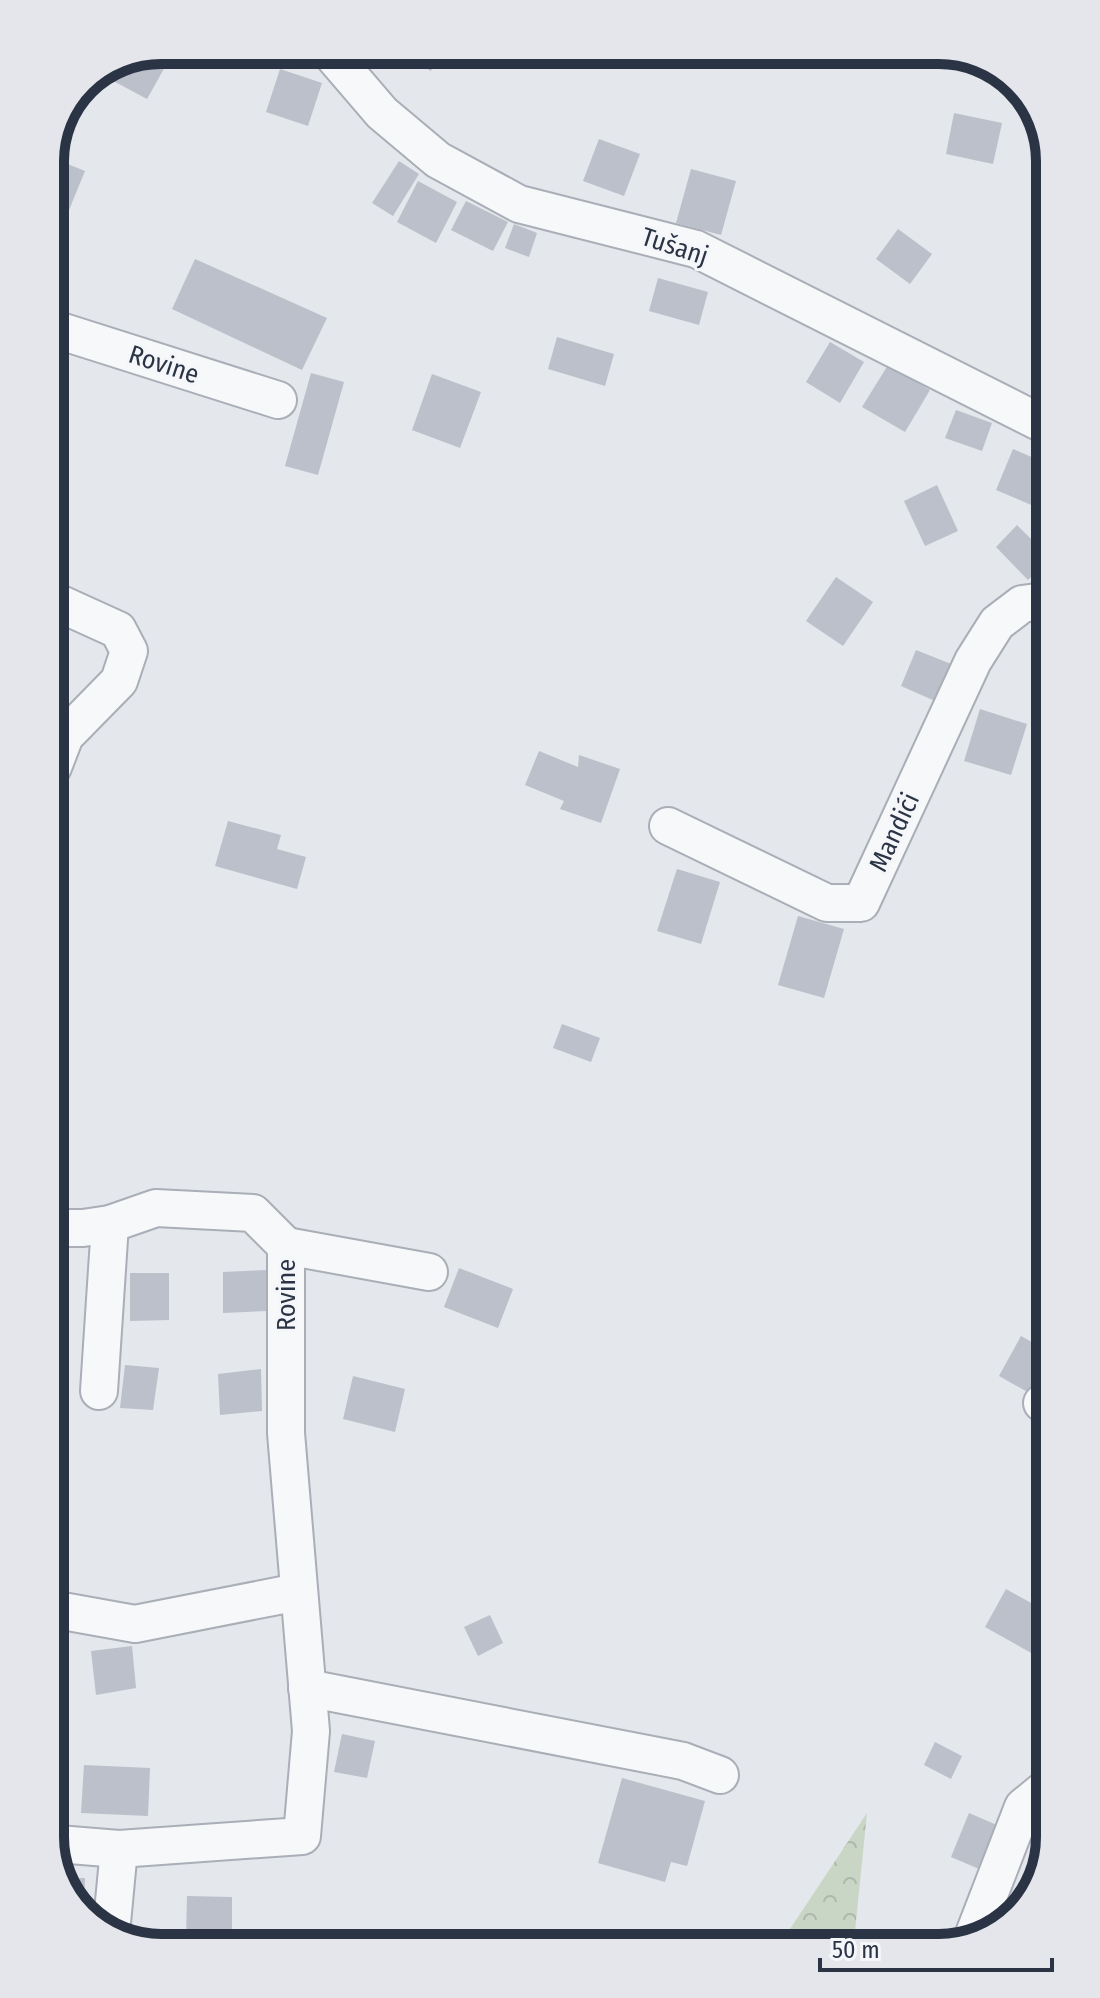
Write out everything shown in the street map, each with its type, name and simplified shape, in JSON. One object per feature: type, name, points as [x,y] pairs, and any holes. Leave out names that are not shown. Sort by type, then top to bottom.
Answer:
[{"type":"street","name":"Tušanj","points":[[340,64],[382,113],[438,160],[519,204],[696,249],[1036,420]]},
{"type":"street","name":"Rovine","points":[[64,332],[278,400]]},
{"type":"street","name":"Mandići","points":[[668,826],[827,903],[861,903],[973,661],[997,623],[1022,604],[1036,602]]},
{"type":"street","points":[[64,605],[118,630],[129,651],[119,681],[64,739]]},
{"type":"street","name":"Rovine","points":[[64,1228],[110,1224],[156,1208],[253,1213],[286,1246],[286,1433],[311,1731],[302,1836],[119,1849],[65,1845]]},
{"type":"street","points":[[99,1391],[110,1224]]},
{"type":"street","points":[[286,1246],[429,1272]]},
{"type":"street","points":[[64,1611],[135,1624],[298,1592]]},
{"type":"street","points":[[307,1688],[683,1761],[720,1775]]},
{"type":"street","points":[[977,1927],[1023,1807],[1036,1796]]},
{"type":"street","points":[[112,1920],[119,1849]]},
{"type":"green space","points":[[867,1813],[855,1934],[787,1934]]},
{"type":"building","points":[[167,64],[147,99],[110,79],[130,69]]},
{"type":"building","points":[[418,64],[435,64],[431,71]]},
{"type":"building","points":[[280,69],[322,83],[308,126],[266,112]]},
{"type":"building","points":[[954,113],[1002,123],[993,164],[946,154]]},
{"type":"building","points":[[599,139],[640,154],[624,196],[583,181]]},
{"type":"building","points":[[399,161],[419,174],[393,216],[372,203]]},
{"type":"building","points":[[64,163],[85,171],[64,222]]},
{"type":"building","points":[[691,169],[736,181],[721,235],[676,223]]},
{"type":"building","points":[[418,181],[457,202],[436,243],[397,222]]},
{"type":"building","points":[[466,201],[508,222],[493,251],[451,230]]},
{"type":"building","points":[[514,224],[537,233],[529,257],[505,248]]},
{"type":"building","points":[[898,229],[932,254],[910,284],[876,259]]},
{"type":"building","points":[[195,259],[327,318],[302,370],[172,309]]},
{"type":"building","points":[[658,278],[708,292],[699,325],[649,311]]},
{"type":"building","points":[[557,337],[614,354],[605,386],[548,369]]},
{"type":"building","points":[[830,342],[864,362],[840,403],[806,382]]},
{"type":"building","points":[[888,365],[930,390],[905,432],[862,407]]},
{"type":"building","points":[[311,373],[344,382],[318,475],[285,466]]},
{"type":"building","points":[[432,374],[481,392],[460,448],[412,430]]},
{"type":"building","points":[[956,410],[992,423],[982,451],[945,438]]},
{"type":"building","points":[[1013,449],[1036,459],[1036,507],[996,490]]},
{"type":"building","points":[[937,485],[958,531],[925,546],[904,501]]},
{"type":"building","points":[[1017,525],[1036,544],[1036,572],[1028,580],[996,547]]},
{"type":"building","points":[[836,577],[873,602],[843,646],[806,621]]},
{"type":"building","points":[[916,650],[951,664],[935,701],[901,686]]},
{"type":"building","points":[[980,709],[1027,724],[1011,775],[964,761]]},
{"type":"building","points":[[539,751],[578,767],[579,755],[620,769],[601,823],[560,809],[564,801],[525,785]]},
{"type":"building","points":[[228,821],[281,835],[277,849],[306,857],[297,889],[215,866]]},
{"type":"building","points":[[677,869],[720,882],[701,944],[657,931]]},
{"type":"building","points":[[798,916],[844,929],[824,998],[778,985]]},
{"type":"building","points":[[562,1024],[600,1038],[591,1062],[553,1048]]},
{"type":"building","points":[[459,1268],[513,1289],[498,1328],[444,1307]]},
{"type":"building","points":[[268,1270],[268,1311],[223,1313],[223,1272]]},
{"type":"building","points":[[130,1273],[169,1273],[169,1320],[130,1321]]},
{"type":"building","points":[[1021,1336],[1036,1344],[1036,1385],[1031,1394],[999,1376]]},
{"type":"building","points":[[125,1365],[159,1368],[153,1410],[120,1408]]},
{"type":"building","points":[[261,1369],[262,1411],[220,1415],[218,1374]]},
{"type":"building","points":[[353,1376],[405,1389],[395,1432],[343,1419]]},
{"type":"building","points":[[1006,1589],[1036,1606],[1036,1656],[985,1627]]},
{"type":"building","points":[[490,1615],[503,1643],[478,1656],[464,1627]]},
{"type":"building","points":[[132,1646],[136,1688],[96,1695],[91,1651]]},
{"type":"building","points":[[342,1734],[375,1741],[367,1778],[334,1772]]},
{"type":"building","points":[[935,1742],[962,1756],[951,1779],[924,1765]]},
{"type":"building","points":[[84,1765],[150,1768],[148,1816],[81,1813]]},
{"type":"building","points":[[622,1778],[705,1801],[687,1866],[671,1862],[665,1882],[598,1863]]},
{"type":"building","points":[[969,1813],[997,1825],[979,1869],[951,1857]]},
{"type":"building","points":[[73,1878],[85,1878],[84,1897]]},
{"type":"building","points":[[187,1896],[232,1897],[232,1934],[186,1934]]}]
